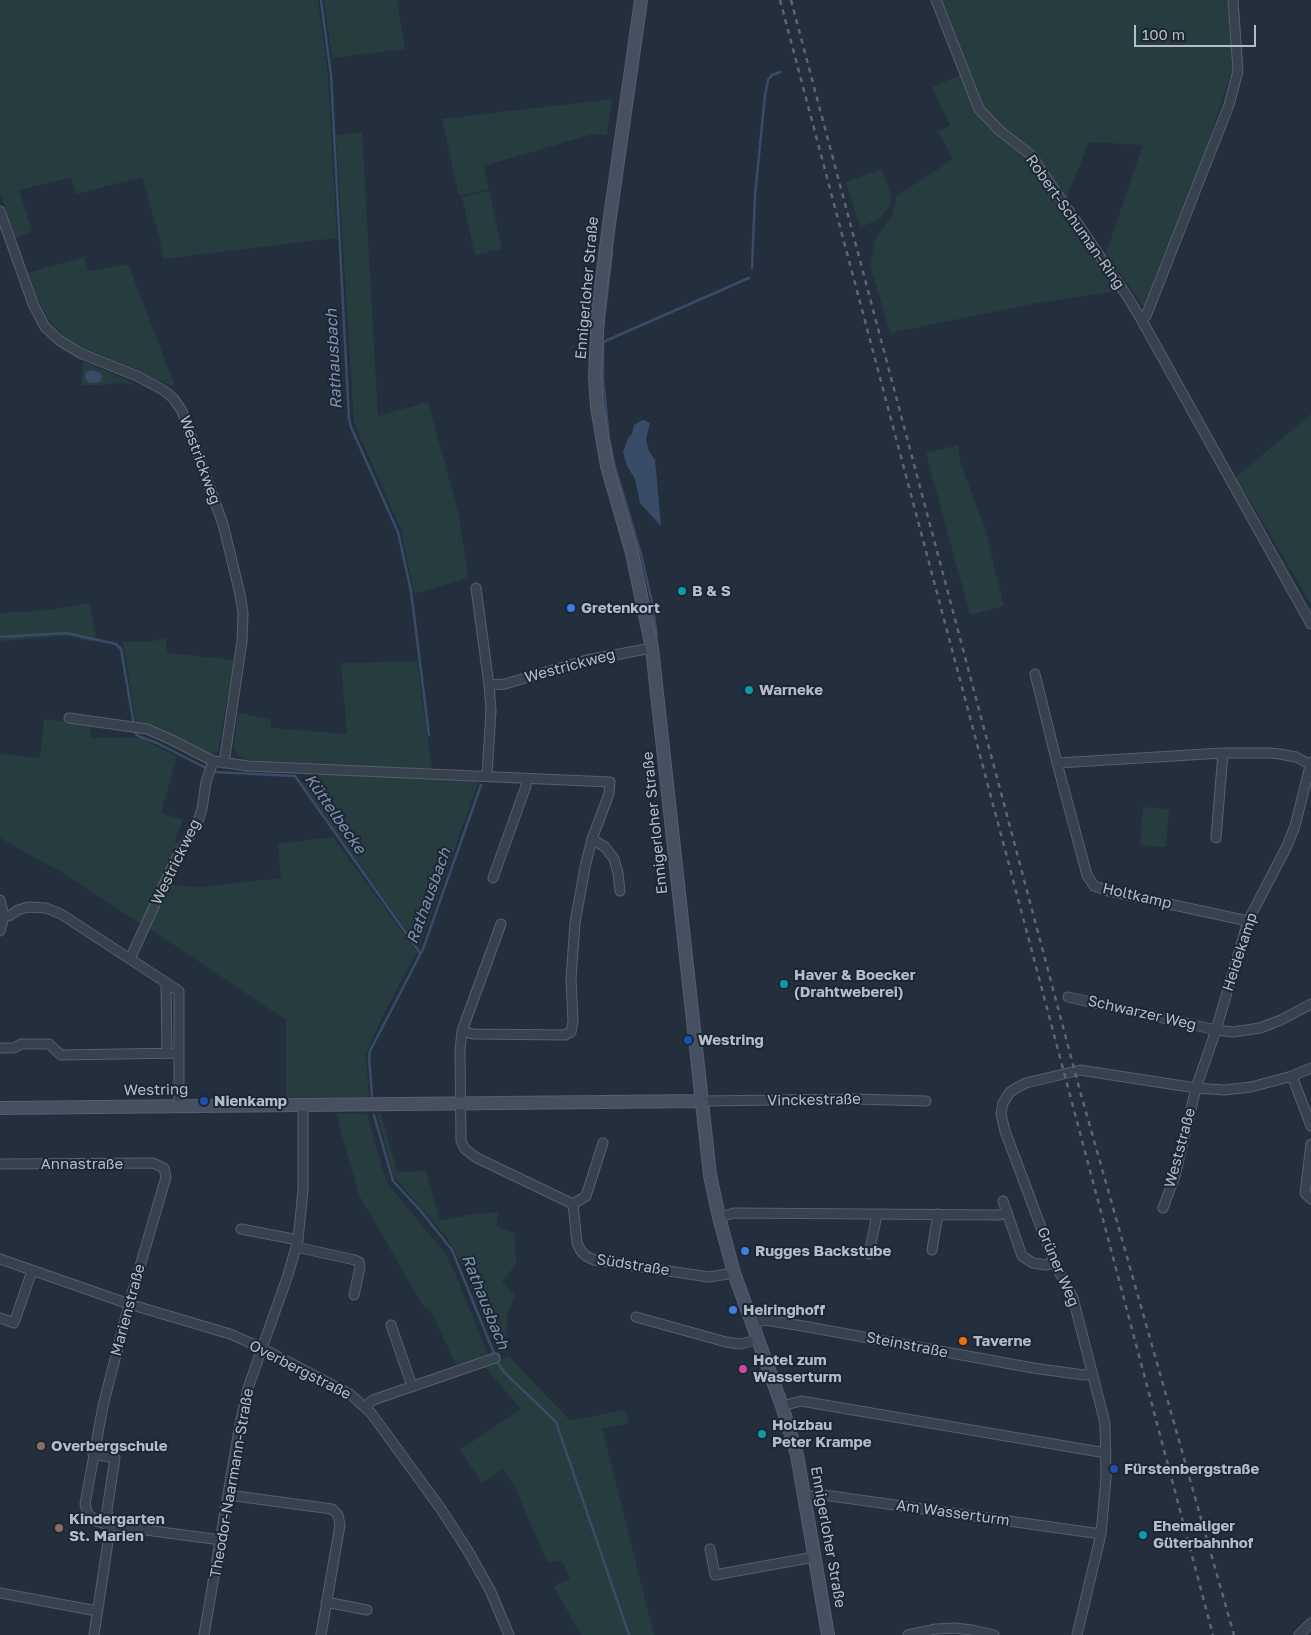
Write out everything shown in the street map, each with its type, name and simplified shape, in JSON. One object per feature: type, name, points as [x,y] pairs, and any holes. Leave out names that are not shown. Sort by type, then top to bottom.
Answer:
[{"type":"main road","name":"Ennigerloher Straße","points":[[641,0],[597,320],[595,376],[601,438],[632,553],[652,648],[710,1175],[718,1217],[734,1273],[782,1406],[797,1455],[828,1635]]},
{"type":"main road","name":"Westring","points":[[0,1108],[702,1101]]},
{"type":"street","name":"Robert-Schuman-Ring","points":[[936,0],[980,109],[1000,131],[1031,155],[1141,319],[1311,624]]},
{"type":"street","points":[[1141,319],[1146,316],[1229,105],[1238,71],[1233,0]]},
{"type":"street","name":"Westrickweg","points":[[0,211],[33,304],[45,327],[59,340],[80,353],[139,377],[163,390],[173,398],[182,411],[223,524],[240,594],[242,641],[224,763]]},
{"type":"street","points":[[476,588],[491,710],[487,776]]},
{"type":"street","name":"Westrickweg","points":[[489,685],[506,684],[587,660],[652,648]]},
{"type":"street","name":"Holtkamp","points":[[1035,674],[1087,875],[1094,886],[1109,891],[1248,921]]},
{"type":"street","points":[[69,718],[147,729],[213,761],[224,763],[610,782],[609,794],[592,839],[579,896],[573,937],[571,979],[572,1032],[565,1035],[473,1034],[462,1031]]},
{"type":"street","points":[[1216,838],[1223,753]]},
{"type":"street","points":[[1057,763],[1223,753],[1280,754],[1296,757],[1311,764]]},
{"type":"street","name":"Westrickweg","points":[[130,958],[173,865],[198,821],[202,809],[206,782],[213,761]]},
{"type":"street","name":"Heidekamp","points":[[1196,1088],[1216,1030],[1248,921],[1287,846],[1295,826],[1311,764]]},
{"type":"street","points":[[494,878],[526,786],[526,779]]},
{"type":"street","points":[[592,839],[605,847],[614,859],[620,891]]},
{"type":"street","points":[[0,900],[4,916],[0,931]]},
{"type":"street","points":[[4,916],[9,916],[18,910],[28,907],[46,908],[61,914],[130,958],[178,992],[179,1106]]},
{"type":"street","points":[[501,924],[462,1031],[460,1050],[461,1141],[465,1149],[477,1158],[573,1204],[586,1196],[603,1144]]},
{"type":"street","points":[[166,984],[166,1053]]},
{"type":"street","name":"Schwarzer Weg","points":[[1068,996],[1216,1030],[1233,1032],[1260,1028],[1281,1020],[1311,1004]]},
{"type":"street","points":[[0,1048],[14,1048],[21,1044],[49,1044],[61,1055],[179,1053]]},
{"type":"street","name":"Grüner Weg","points":[[1077,1635],[1101,1534],[1106,1478],[1103,1411],[1073,1298],[1054,1262],[1002,1120],[1001,1108],[1008,1094],[1013,1089],[1026,1083],[1080,1070],[1196,1088],[1224,1090],[1251,1088],[1292,1076],[1311,1068]]},
{"type":"street","points":[[1292,1076],[1311,1126]]},
{"type":"street","name":"Weststraße","points":[[1163,1208],[1178,1166],[1196,1088]]},
{"type":"street","name":"Vinckestraße","points":[[702,1101],[926,1100]]},
{"type":"street","name":"Theodor-Naarmann-Straße","points":[[204,1635],[248,1388],[288,1276],[297,1243],[303,1190],[303,1105]]},
{"type":"street","points":[[1311,1144],[1306,1193],[1311,1199]]},
{"type":"street","name":"Annastraße","points":[[0,1164],[153,1163],[164,1168]]},
{"type":"street","name":"Marienstraße","points":[[108,1525],[97,1521],[88,1514],[85,1504],[103,1406],[129,1304],[166,1177],[164,1168]]},
{"type":"street","points":[[1003,1201],[1022,1256],[1033,1263],[1046,1265],[1054,1262]]},
{"type":"street","name":"Südstraße","points":[[573,1204],[577,1243],[586,1256],[594,1260],[709,1277],[734,1273]]},
{"type":"street","points":[[718,1217],[734,1213],[999,1215],[1007,1212]]},
{"type":"street","points":[[932,1250],[938,1214]]},
{"type":"street","points":[[869,1254],[877,1215]]},
{"type":"street","points":[[241,1229],[297,1243],[359,1262],[360,1267],[354,1296]]},
{"type":"street","name":"Overbergstraße","points":[[0,1259],[32,1272],[129,1304],[230,1334],[262,1348],[350,1394],[366,1406],[441,1509],[490,1590],[509,1635]]},
{"type":"street","points":[[0,1318],[14,1323],[32,1272]]},
{"type":"street","points":[[636,1318],[726,1342],[740,1344],[757,1340]]},
{"type":"street","name":"Steinstraße","points":[[751,1323],[765,1320],[1033,1368],[1084,1375],[1092,1374]]},
{"type":"street","points":[[391,1325],[412,1386]]},
{"type":"street","points":[[366,1406],[373,1400],[495,1358]]},
{"type":"street","points":[[782,1406],[801,1401],[1106,1453]]},
{"type":"street","points":[[93,1454],[115,1458],[106,1510],[109,1535],[94,1635]]},
{"type":"street","points":[[228,1495],[332,1509],[338,1515],[340,1525],[321,1635]]},
{"type":"street","name":"Am Wasserturm","points":[[805,1497],[824,1495],[1101,1534]]},
{"type":"street","points":[[108,1525],[221,1540]]},
{"type":"street","points":[[710,1550],[715,1575],[814,1557]]},
{"type":"street","points":[[0,1593],[97,1612]]},
{"type":"street","points":[[326,1602],[367,1610]]},
{"type":"street","points":[[1299,1635],[1311,1623]]},
{"type":"street","points":[[908,1635],[936,1629],[954,1628],[994,1635]]},
{"type":"green space","points":[[0,0],[318,0],[328,75],[337,238],[163,259],[159,236],[142,177],[76,194],[71,177],[19,190],[32,231],[15,238],[0,192]]},
{"type":"green space","points":[[324,0],[397,0],[405,49],[332,58]]},
{"type":"green space","points":[[941,0],[1228,0],[1232,70],[1206,149],[1145,309],[1106,253],[1143,145],[1089,142],[1067,197],[1034,152],[1002,128],[984,107]]},
{"type":"green space","points":[[961,75],[977,114],[1028,159],[1118,291],[1037,303],[890,333],[870,265],[876,237],[892,216],[897,196],[953,159],[938,132],[950,125],[932,87]]},
{"type":"green space","points":[[612,99],[607,135],[593,134],[484,166],[489,189],[459,196],[442,119]]},
{"type":"green space","points":[[362,132],[378,416],[428,402],[459,515],[468,578],[414,594],[401,530],[354,423],[336,135]]},
{"type":"green space","points":[[882,169],[891,195],[890,206],[880,218],[860,228],[846,182]]},
{"type":"green space","points":[[489,191],[502,249],[475,255],[462,197]]},
{"type":"green space","points":[[84,257],[88,271],[128,264],[175,386],[82,347],[64,336],[51,322],[38,301],[27,273]]},
{"type":"green space","points":[[83,361],[137,385],[122,383],[81,385]]},
{"type":"green space","points":[[1311,414],[1311,604],[1236,477]]},
{"type":"green space","points":[[958,445],[961,465],[984,525],[1004,606],[970,615],[926,453]]},
{"type":"green space","points":[[89,603],[96,636],[94,642],[66,636],[0,641],[0,613],[50,610]]},
{"type":"green space","points":[[166,638],[167,653],[234,660],[218,752],[210,755],[158,729],[136,723],[123,642],[149,642]]},
{"type":"green space","points":[[417,661],[432,769],[246,760],[241,758],[235,751],[238,712],[271,720],[271,728],[347,734],[341,663]]},
{"type":"green space","points":[[44,719],[91,724],[90,738],[139,738],[177,756],[161,813],[183,820],[174,841],[179,844],[141,924],[63,873],[0,838],[0,754],[40,758]]},
{"type":"green space","points":[[317,774],[479,780],[419,948],[302,783]]},
{"type":"green space","points":[[1143,807],[1169,809],[1166,847],[1140,845]]},
{"type":"green space","points":[[333,837],[417,952],[383,1015],[366,1054],[369,1097],[286,1098],[286,1020],[150,929],[170,885],[200,887],[281,878],[278,844]]},
{"type":"green space","points":[[336,1114],[367,1114],[387,1183],[445,1253],[489,1357],[457,1367],[431,1311],[424,1307],[359,1195]]},
{"type":"green space","points":[[377,1114],[381,1114],[397,1172],[426,1171],[440,1221],[473,1214],[499,1212],[496,1226],[514,1233],[516,1264],[502,1282],[515,1295],[507,1314],[506,1351],[498,1353],[460,1260],[447,1238],[394,1177]]},
{"type":"green space","points":[[509,1357],[570,1421],[624,1410],[629,1423],[602,1429],[654,1635],[581,1635],[554,1587],[570,1578],[562,1561],[547,1562],[514,1485],[502,1469],[482,1483],[460,1450],[521,1409],[483,1365]]},
{"type":"water","points":[[90,370],[99,372],[102,376],[100,382],[88,382],[85,374]]},
{"type":"water","points":[[643,420],[650,423],[646,439],[649,451],[655,460],[661,526],[640,503],[635,479],[627,466],[623,452],[628,438],[632,434],[634,425]]},
{"type":"waterway","name":"Rathausbach","points":[[321,0],[331,75],[349,419],[398,532],[411,591],[429,735]]},
{"type":"waterway","points":[[752,268],[755,195],[765,95],[768,80],[772,75],[780,72]]},
{"type":"waterway","points":[[603,329],[612,252]]},
{"type":"waterway","points":[[657,636],[652,602],[641,554],[615,467],[609,439],[603,379],[603,342],[749,278]]},
{"type":"waterway","name":"Küttelbecke","points":[[0,637],[66,633],[116,644],[121,649],[134,725]]},
{"type":"waterway","name":"Küttelbecke","points":[[135,730],[136,734],[140,737],[157,743],[214,772],[295,776],[420,953]]},
{"type":"waterway","name":"Rathausbach","points":[[372,1096],[370,1051],[423,949],[481,785]]},
{"type":"waterway","name":"Rathausbach","points":[[374,1115],[393,1181],[420,1210],[452,1250],[498,1363],[504,1372],[556,1422],[629,1635]]},
{"type":"railway","points":[[780,0],[1213,1635]]},
{"type":"railway","points":[[791,0],[1080,1091],[1234,1635]]},
{"type":"place","name":"B & S","points":[[682,591]]},
{"type":"place","name":"Gretenkort","points":[[571,608]]},
{"type":"place","name":"Warneke","points":[[749,690]]},
{"type":"place","name":"Haver & Boecker (Drahtweberei)","points":[[784,984]]},
{"type":"place","name":"Westring","points":[[688,1040]]},
{"type":"place","name":"Nienkamp","points":[[204,1101]]},
{"type":"place","name":"Rugges Backstube","points":[[745,1251]]},
{"type":"place","name":"Heiringhoff","points":[[733,1310]]},
{"type":"place","name":"Taverne","points":[[963,1341]]},
{"type":"place","name":"Hotel zum Wasserturm","points":[[743,1369]]},
{"type":"place","name":"Holzbau Peter Krampe","points":[[762,1434]]},
{"type":"place","name":"Overbergschule","points":[[41,1446]]},
{"type":"place","name":"Fürstenbergstraße","points":[[1114,1469]]},
{"type":"place","name":"Kindergarten St. Marien","points":[[59,1528]]},
{"type":"place","name":"Ehemaliger Güterbahnhof","points":[[1143,1535]]}]
